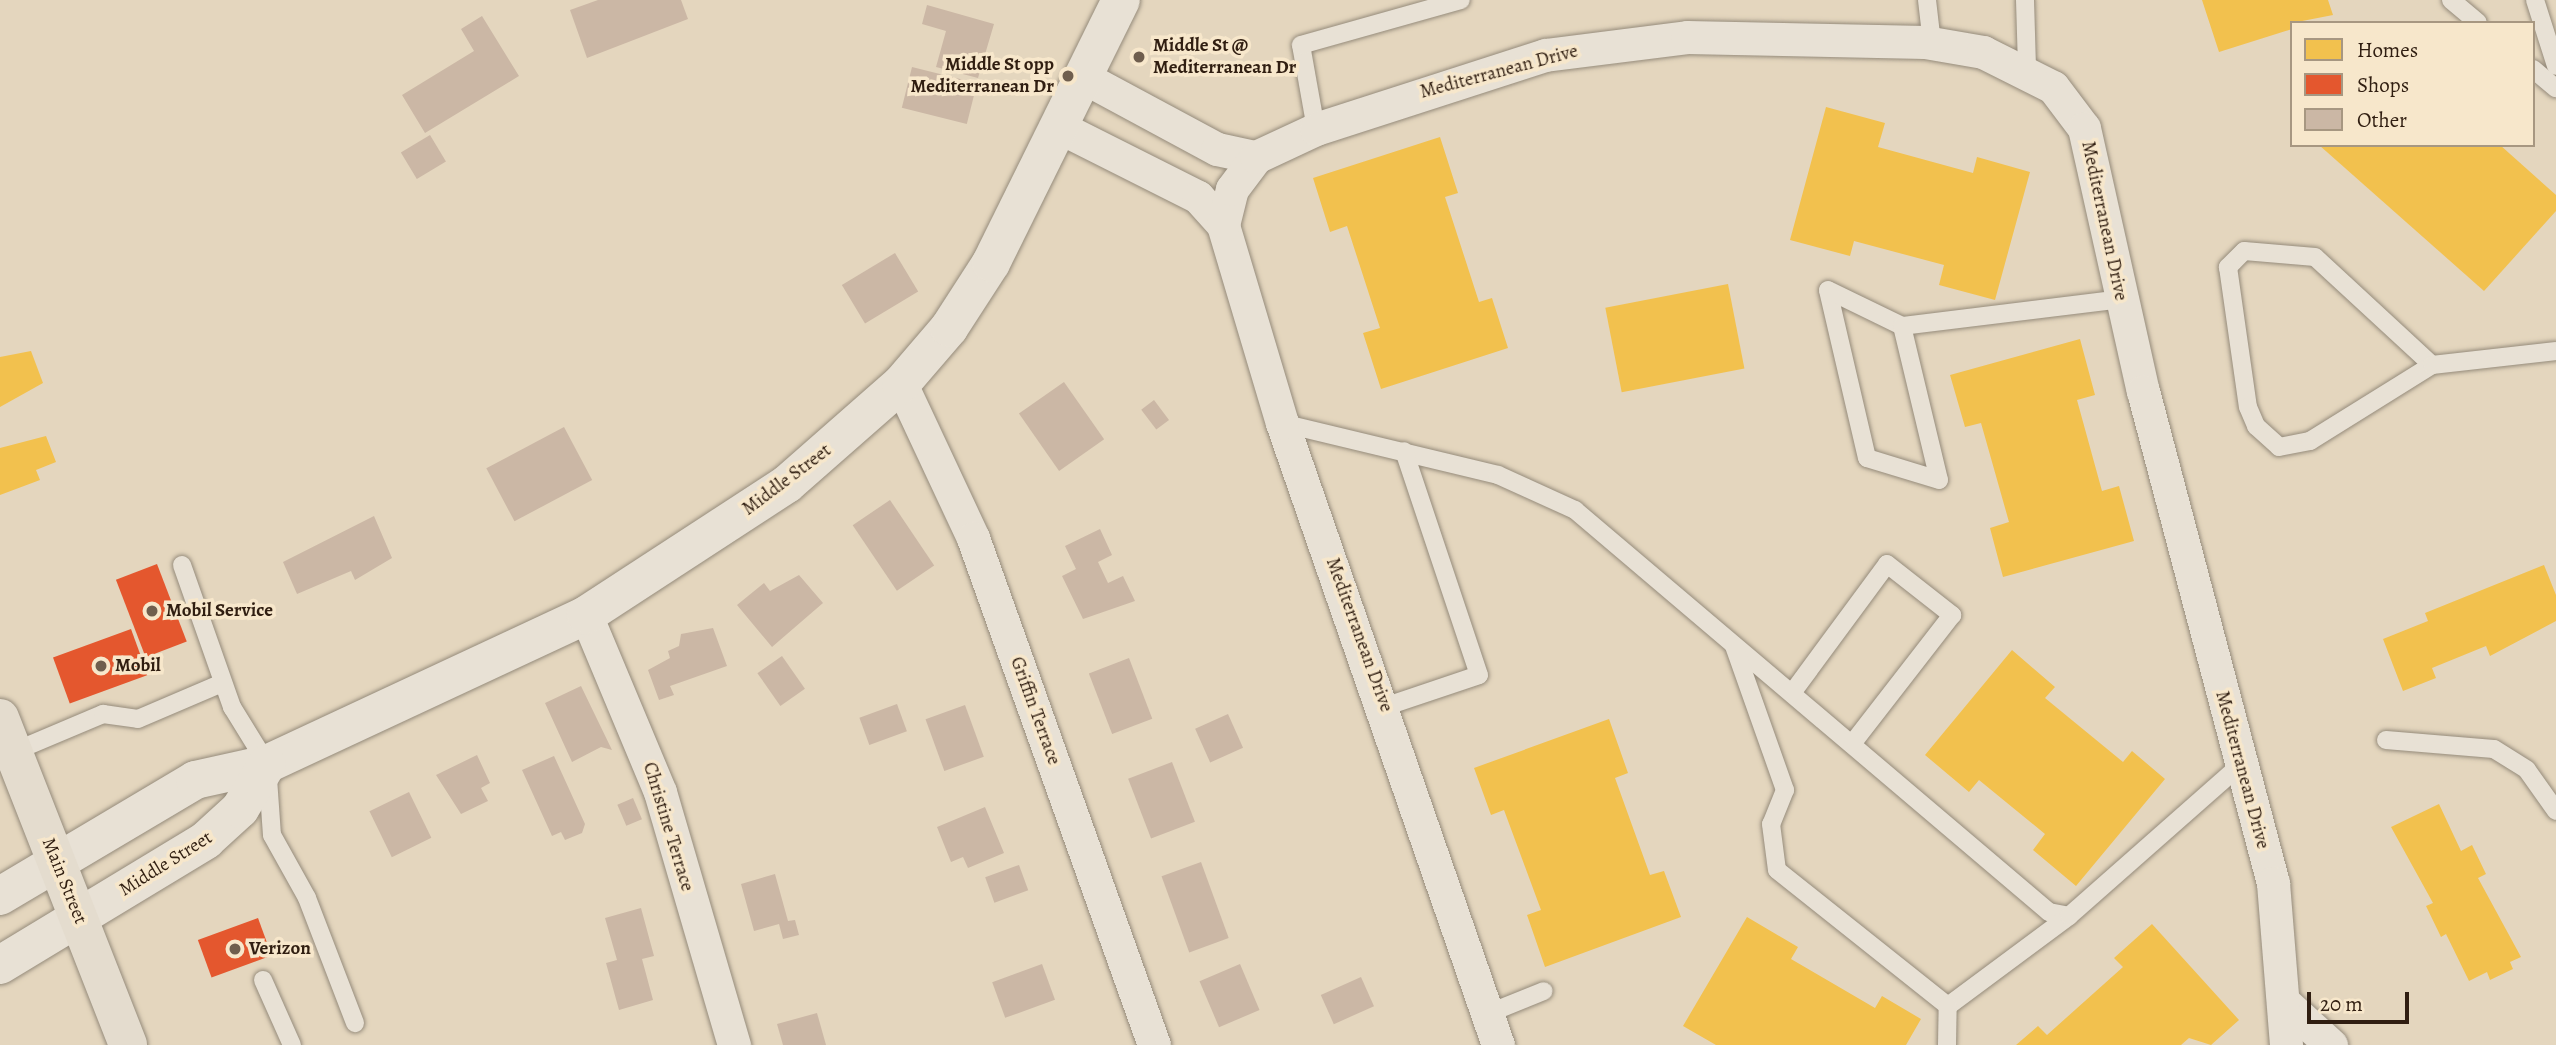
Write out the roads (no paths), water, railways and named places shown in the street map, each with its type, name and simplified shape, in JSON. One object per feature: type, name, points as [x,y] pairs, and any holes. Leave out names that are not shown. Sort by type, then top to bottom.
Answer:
[{"type":"main road","name":"Middle Street","points":[[0,896],[195,780],[267,764],[586,615],[787,484],[901,384],[991,263],[1061,128],[1121,0]]},
{"type":"main road","name":"Main Street","points":[[6,735],[128,1045]]},
{"type":"main road","name":"Middle Street","points":[[0,965],[224,827],[267,764]]},
{"type":"street","name":"Mediterranean Drive","points":[[1223,225],[1232,188],[1256,157],[1316,129],[1474,75],[1618,42],[1687,37],[1932,43],[2027,69],[2053,87],[2084,128],[2121,299],[2239,766],[2273,883],[2286,1004],[2286,1045]]},
{"type":"street","points":[[1084,78],[1217,149],[1256,157]]},
{"type":"street","name":"Mediterranean Drive","points":[[1061,128],[1198,197],[1223,225],[1282,423],[1384,707],[1498,1045]]},
{"type":"street","name":"Griffin Terrace","points":[[901,384],[973,538],[1154,1045]]},
{"type":"street","name":"Christine Terrace","points":[[586,615],[655,779],[734,1045]]},
{"type":"street","points":[[2286,1004],[2331,1045]]},
{"type":"lane","points":[[1316,129],[1301,45],[1461,0]]},
{"type":"lane","points":[[1927,0],[1932,43]]},
{"type":"lane","points":[[2025,0],[2027,69]]},
{"type":"lane","points":[[2451,0],[2476,21]]},
{"type":"lane","points":[[2535,0],[2556,66]]},
{"type":"lane","points":[[2535,71],[2556,88]]},
{"type":"lane","points":[[2432,365],[2315,257],[2251,250],[2228,267],[2248,407],[2256,426],[2279,447],[2310,441],[2432,365],[2556,351]]},
{"type":"lane","points":[[1902,326],[1939,480],[1867,458],[1828,290],[1902,326],[2121,299]]},
{"type":"lane","points":[[1282,423],[1498,475],[1575,510],[2049,912],[2069,916]]},
{"type":"lane","points":[[1384,707],[1479,675],[1404,451]]},
{"type":"lane","points":[[1792,694],[1887,564],[1952,615],[1853,744]]},
{"type":"lane","points":[[183,565],[222,683],[267,764],[272,835],[307,898],[355,1023]]},
{"type":"lane","points":[[1734,645],[1785,790],[1771,824],[1777,870],[1948,1006]]},
{"type":"lane","points":[[6,735],[103,714],[138,719],[222,683]]},
{"type":"lane","points":[[2386,740],[2494,749],[2527,770],[2556,811]]},
{"type":"lane","points":[[1948,1006],[2069,916],[2239,766]]},
{"type":"lane","points":[[263,980],[292,1045]]},
{"type":"lane","points":[[1487,1014],[1544,991]]},
{"type":"lane","points":[[1947,1045],[1948,1006]]},
{"type":"place","name":"Middle St @ Mediterranean Dr","points":[[1139,57]]},
{"type":"place","name":"Middle St opp Mediterranean Dr","points":[[1068,76]]},
{"type":"place","name":"Mobil Service","points":[[152,611]]},
{"type":"place","name":"Mobil","points":[[101,666]]},
{"type":"place","name":"Verizon","points":[[235,949]]}]
